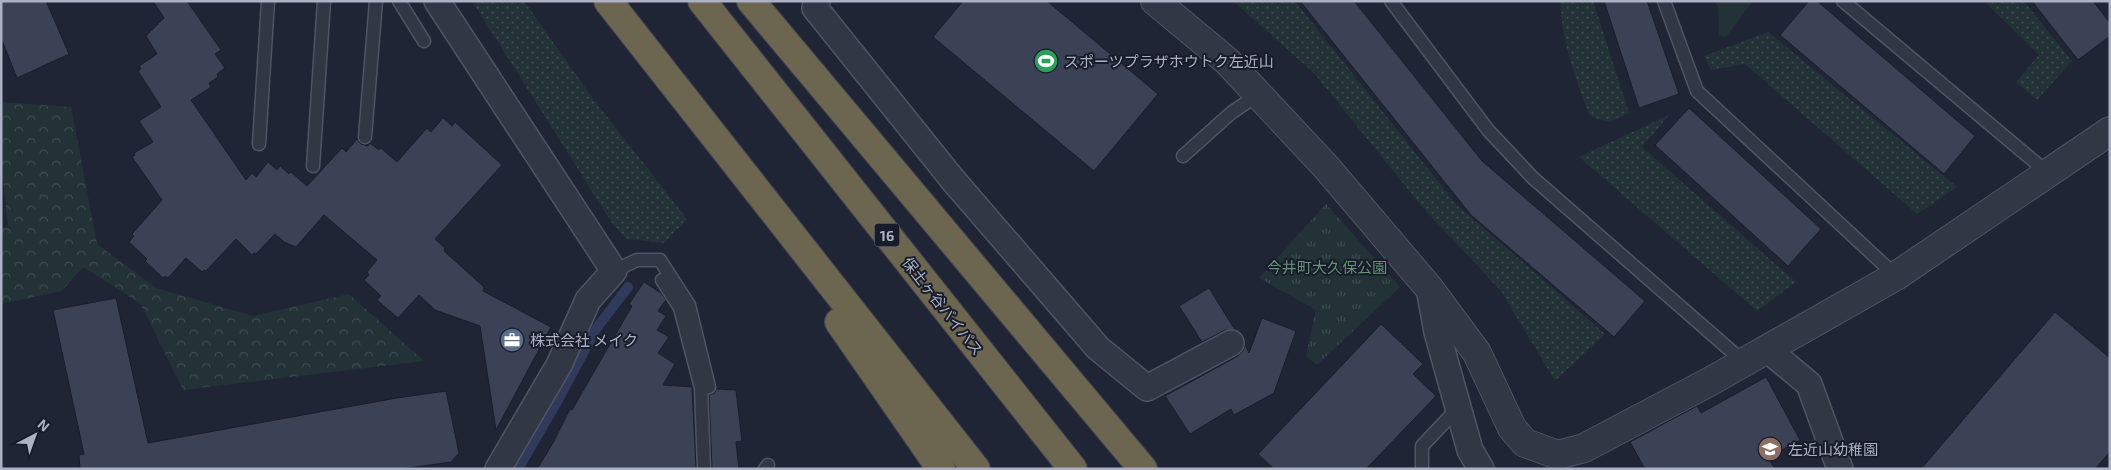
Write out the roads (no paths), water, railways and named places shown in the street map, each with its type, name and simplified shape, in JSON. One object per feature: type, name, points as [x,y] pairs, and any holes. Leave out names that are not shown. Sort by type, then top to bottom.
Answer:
[{"type":"highway","points":[[608,1],[976,469]]},
{"type":"highway","name":"保土ヶ谷バイパス","points":[[702,1],[1073,469]]},
{"type":"highway","points":[[750,1],[1143,469]]},
{"type":"highway","points":[[680,94],[941,469]]},
{"type":"highway","points":[[1088,404],[1138,469]]},
{"type":"street","points":[[437,1],[614,271],[588,300],[559,365],[498,469]]},
{"type":"street","points":[[817,1],[815,8],[953,180],[1098,348],[1147,388],[1231,343]]},
{"type":"street","points":[[1155,1],[1227,61],[1327,168],[1429,288],[1476,353],[1512,428],[1525,443],[1558,455],[1584,448],[1757,356],[1896,276],[2110,131]]},
{"type":"street","points":[[1429,288],[1437,332],[1470,450],[1481,469]]},
{"type":"street","points":[[1757,356],[1809,384],[1840,469]]},
{"type":"lane","points":[[259,144],[268,1]]},
{"type":"lane","points":[[313,166],[324,1]]},
{"type":"lane","points":[[365,137],[376,1]]},
{"type":"lane","points":[[399,1],[424,40]]},
{"type":"lane","points":[[1391,1],[1488,130],[1533,178],[1757,356]]},
{"type":"lane","points":[[1664,1],[1697,91],[1896,276]]},
{"type":"lane","points":[[1844,1],[2048,174]]},
{"type":"lane","points":[[1183,156],[1231,113],[1259,94]]},
{"type":"lane","points":[[614,271],[638,260],[651,264],[660,260],[689,305],[709,387],[701,388]]},
{"type":"lane","points":[[662,280],[680,308],[701,388],[704,469]]},
{"type":"lane","points":[[1422,469],[1422,446],[1458,408]]},
{"type":"waterway","points":[[518,469],[596,329],[628,287]]},
{"type":"place","name":"スポーツプラザホウトク左近山","points":[[1046,61]]},
{"type":"place","name":"株式会社 メイク","points":[[512,340]]},
{"type":"place","name":"左近山幼稚園","points":[[1770,449]]},
{"type":"park label","name":"今井町大久保公園","points":[[1327,267]]}]
